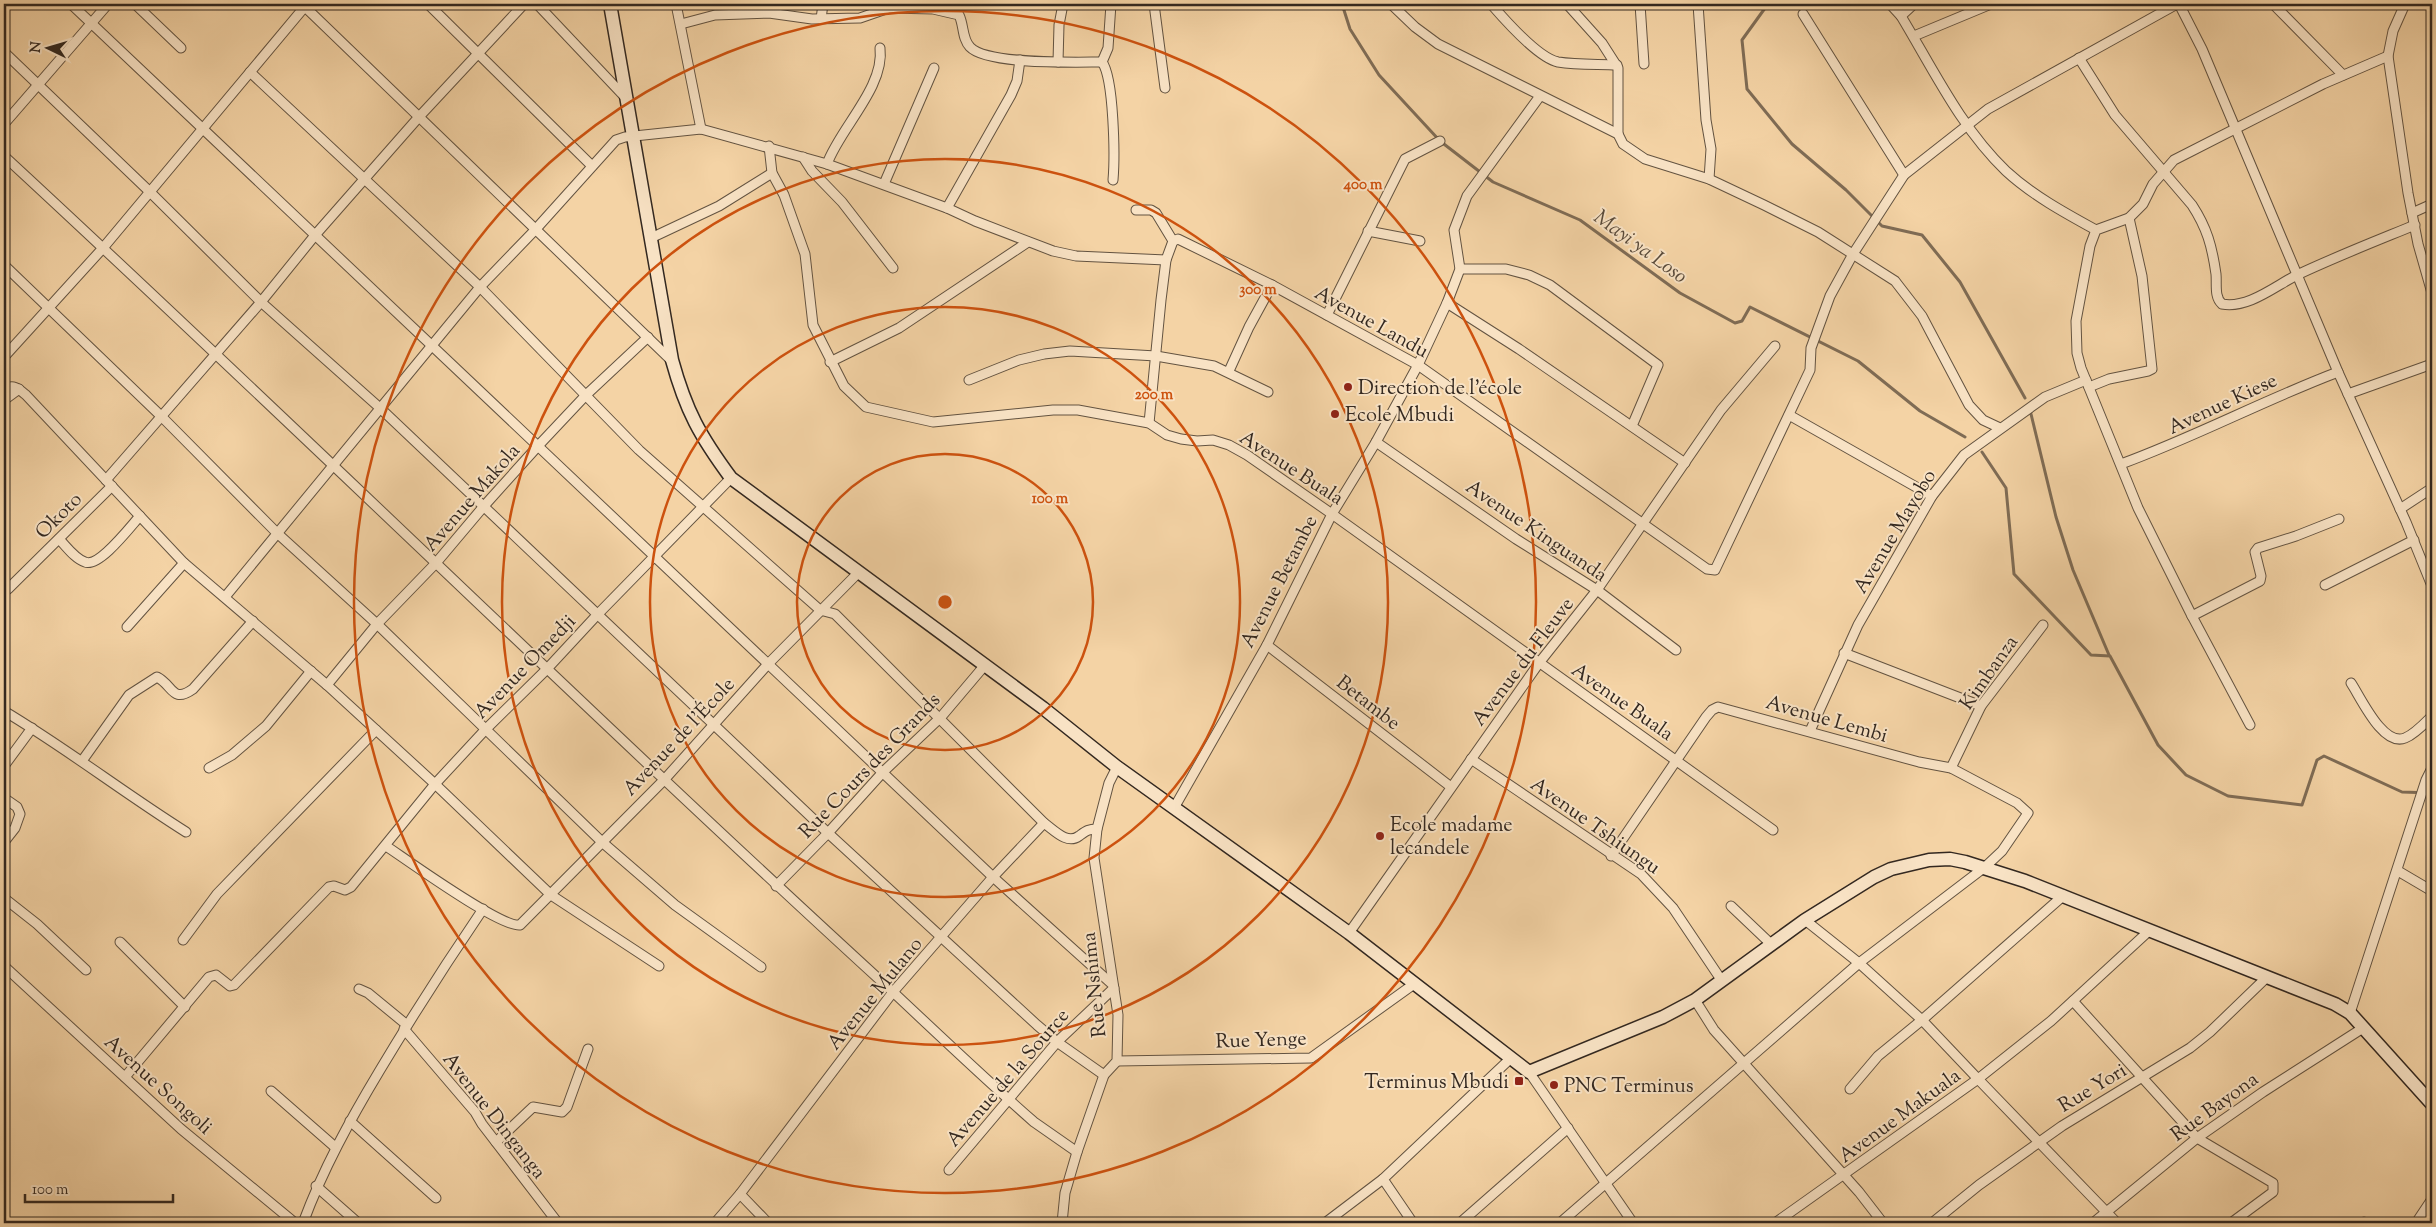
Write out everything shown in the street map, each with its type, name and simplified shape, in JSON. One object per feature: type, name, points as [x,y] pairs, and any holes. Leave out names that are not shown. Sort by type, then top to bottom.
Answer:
[{"type":"street","points":[[71,4],[316,234],[992,877],[1114,986]]},
{"type":"street","points":[[4,124],[39,86],[108,4]]},
{"type":"street","points":[[134,4],[181,48]]},
{"type":"street","points":[[428,4],[480,53],[592,166]]},
{"type":"street","name":"Okoto","points":[[8,589],[59,539],[109,483],[214,353],[261,302],[316,234],[418,118],[524,4]]},
{"type":"street","points":[[537,4],[624,96]]},
{"type":"street","points":[[610,4],[624,96],[633,135],[672,360],[689,414],[706,444],[731,478],[985,665],[1116,767],[1349,933],[1529,1072],[1633,1223]]},
{"type":"street","points":[[676,4],[701,129]]},
{"type":"street","points":[[821,19],[823,4]]},
{"type":"street","points":[[1058,62],[1059,24],[1063,4]]},
{"type":"street","points":[[1111,4],[1108,48],[1102,62],[1109,77],[1115,161],[1114,180]]},
{"type":"street","points":[[1154,4],[1165,88]]},
{"type":"street","points":[[1391,4],[1427,37],[1618,134]]},
{"type":"street","points":[[1491,4],[1511,27],[1546,56],[1557,62],[1617,65]]},
{"type":"street","points":[[1568,4],[1602,43],[1617,65],[1620,78],[1618,134],[1624,144],[1645,158],[1709,179],[1818,232],[1895,281],[1930,330],[1969,404],[1983,420],[2000,428]]},
{"type":"street","points":[[1640,4],[1644,64]]},
{"type":"street","points":[[1698,4],[1706,120],[1711,148],[1709,179]]},
{"type":"street","points":[[1890,4],[1901,16],[1914,36],[1966,125],[2008,172],[2034,193],[2096,230]]},
{"type":"street","points":[[1901,16],[1914,4]]},
{"type":"street","points":[[1914,36],[1991,4]]},
{"type":"street","points":[[1932,496],[1789,415],[1810,370],[1811,348],[1830,296],[1853,254],[1904,175],[1988,109],[2178,4],[2202,48],[2338,372],[2414,540],[2432,586]]},
{"type":"street","points":[[2274,4],[2343,75]]},
{"type":"street","points":[[2405,4],[2393,31],[2388,56],[2412,213],[2432,293]]},
{"type":"street","points":[[4,357],[103,248],[305,5],[418,118],[672,360]]},
{"type":"street","points":[[681,24],[715,15],[768,13],[821,19],[860,18],[889,8],[956,13],[962,21],[968,46],[976,53],[1020,60],[1102,62]]},
{"type":"street","points":[[1803,14],[1904,175]]},
{"type":"street","points":[[827,164],[833,147],[854,116],[878,72],[881,60],[880,48]]},
{"type":"street","points":[[4,52],[261,302],[380,408],[828,833],[1057,1042],[1104,1075]]},
{"type":"street","points":[[2250,725],[2192,616],[2138,508],[2077,353],[2076,321],[2090,246],[2096,230],[2128,218],[2143,204],[2162,171],[2174,160],[2343,75],[2388,56]]},
{"type":"street","points":[[2079,58],[2115,115],[2192,205],[2206,228],[2212,251],[2218,301],[2227,305],[2240,303],[2261,295],[2297,275],[2415,225]]},
{"type":"street","points":[[947,208],[1011,95],[1017,80],[1020,60]]},
{"type":"street","points":[[884,184],[934,68]]},
{"type":"street","points":[[250,72],[480,287],[639,450],[820,610],[836,614],[941,717],[1044,823],[1069,840],[1074,839],[1088,829],[1097,829]]},
{"type":"street","name":"Avenue Betambe","points":[[1174,808],[1267,645],[1332,514],[1376,442],[1418,365],[1447,303],[1460,269],[1454,230],[1467,196],[1540,96]]},
{"type":"street","points":[[225,597],[480,287],[535,230],[616,140],[633,135],[701,129],[769,146],[827,164],[947,208],[975,222],[1028,242],[1076,256],[1166,260]]},
{"type":"street","points":[[1327,315],[1405,159],[1440,141]]},
{"type":"street","name":"Avenue Buala","points":[[769,146],[772,173],[784,195],[805,254],[813,325],[830,362],[844,386],[866,407],[933,422],[1053,410],[1078,410],[1149,423],[1167,435],[1198,442],[1213,440],[1229,445],[1247,455],[1332,514],[1773,830]]},
{"type":"street","points":[[4,156],[333,465],[546,670],[776,886],[1034,1122],[1077,1152]]},
{"type":"street","points":[[803,157],[812,171],[842,202],[893,268]]},
{"type":"street","points":[[651,238],[719,206],[772,173]]},
{"type":"street","points":[[2412,213],[2432,204]]},
{"type":"street","points":[[1136,210],[1151,210],[1156,213],[1173,241],[1166,260],[1149,423]]},
{"type":"street","name":"Avenue Mayobo","points":[[1810,732],[1844,654],[1932,496],[1964,455],[2045,397],[2108,379],[2148,372],[2152,368],[2142,276],[2128,218]]},
{"type":"street","points":[[1368,231],[1420,241]]},
{"type":"street","name":"Avenue Landu","points":[[1173,241],[1178,240],[1272,285],[1418,365],[1707,569],[1715,570],[1789,415]]},
{"type":"street","points":[[830,362],[899,328],[1028,242]]},
{"type":"street","points":[[4,265],[162,417],[277,533],[377,624],[602,842],[675,904],[761,967]]},
{"type":"street","points":[[1460,269],[1506,269],[1529,274],[1550,285],[1658,366],[1632,426]]},
{"type":"street","points":[[1228,371],[1272,285]]},
{"type":"street","points":[[1447,303],[1519,348],[1685,463]]},
{"type":"street","name":"Avenue Makola","points":[[327,685],[377,624],[436,563],[538,446],[586,395],[648,337]]},
{"type":"street","name":"Avenue du Fleuve","points":[[1349,933],[1539,663],[1597,590],[1721,410],[1775,346]]},
{"type":"street","points":[[969,380],[1019,360],[1044,354],[1070,351],[1156,356],[1214,366],[1228,371],[1268,392]]},
{"type":"street","points":[[2348,394],[2432,364]]},
{"type":"street","name":"Avenue Kiese","points":[[2120,464],[2168,447],[2290,391],[2338,372]]},
{"type":"street","points":[[4,390],[11,386],[19,389],[184,562],[327,685],[435,784],[551,895],[659,966]]},
{"type":"street","points":[[4,400],[19,389]]},
{"type":"street","name":"Avenue Kinguanda","points":[[1376,442],[1516,539],[1597,590],[1676,650]]},
{"type":"street","name":"Avenue Omedji","points":[[184,1007],[201,985],[213,974],[230,986],[242,979],[329,887],[334,886],[345,890],[351,887],[435,784],[485,730],[546,670],[731,478]]},
{"type":"street","points":[[2400,509],[2432,488]]},
{"type":"street","points":[[59,539],[79,559],[86,563],[92,563],[102,557],[140,516]]},
{"type":"street","points":[[2192,616],[2260,581],[2256,549],[2339,519]]},
{"type":"street","points":[[2325,585],[2414,540]]},
{"type":"street","points":[[127,627],[184,562]]},
{"type":"street","name":"Avenue de l'École","points":[[483,909],[514,925],[524,922],[664,780],[768,664],[858,573]]},
{"type":"street","points":[[82,761],[129,695],[157,677],[178,695],[185,695],[193,689],[253,621]]},
{"type":"street","name":"Kimbanza","points":[[1951,768],[1981,706],[2043,625]]},
{"type":"street","name":"Betambe","points":[[1267,645],[1451,787]]},
{"type":"street","points":[[1844,654],[1981,706]]},
{"type":"street","name":"Rue Cours des Grands","points":[[776,886],[828,833],[883,772],[941,717],[985,665]]},
{"type":"street","points":[[209,768],[232,755],[266,726],[311,671]]},
{"type":"street","points":[[2351,683],[2381,730],[2388,737],[2398,740],[2405,738],[2432,716]]},
{"type":"street","name":"Avenue Lembi","points":[[1611,856],[1706,717],[1712,710],[1718,707],[1919,762],[1951,768],[2017,803],[2028,813],[2002,851],[1984,867]]},
{"type":"street","points":[[4,711],[82,761],[125,793],[186,832]]},
{"type":"street","points":[[4,766],[32,728]]},
{"type":"street","points":[[183,940],[217,894],[376,730]]},
{"type":"street","name":"Avenue Tshiungu","points":[[1471,759],[1611,856],[1641,874],[1673,908],[1722,981]]},
{"type":"street","name":"Rue Nshima","points":[[1062,1223],[1066,1193],[1077,1152],[1104,1075],[1117,1061],[1118,1015],[1094,858],[1097,829],[1109,783],[1116,767]]},
{"type":"street","points":[[2350,1013],[2398,871],[2424,786],[2432,768]]},
{"type":"street","points":[[4,798],[17,807],[20,814],[15,828],[4,842]]},
{"type":"street","name":"Avenue Mulano","points":[[715,1223],[740,1194],[893,992],[942,938],[992,877],[1044,823]]},
{"type":"street","points":[[303,1223],[316,1186],[335,1147],[428,989],[483,909],[434,880],[386,846]]},
{"type":"street","points":[[1529,1072],[1663,1018],[1695,1000],[1805,920],[1874,877],[1901,866],[1929,860],[1950,859],[1984,867],[2064,895],[2311,993],[2350,1013],[2432,1104]]},
{"type":"street","points":[[1560,1223],[1859,963],[1984,867]]},
{"type":"street","points":[[2398,871],[2432,891]]},
{"type":"street","points":[[1850,1089],[1878,1056],[1922,1020],[2064,895]]},
{"type":"street","points":[[4,898],[37,924],[86,970]]},
{"type":"street","points":[[1731,906],[1772,945]]},
{"type":"street","name":"Avenue Makuala","points":[[1775,1223],[1978,1080],[1922,1020],[1859,963],[1805,920]]},
{"type":"street","points":[[2117,1223],[1978,1080],[2073,1001],[2150,930]]},
{"type":"street","points":[[120,942],[184,1007],[125,1077]]},
{"type":"street","name":"Avenue Songoli","points":[[4,966],[181,1129],[295,1223]]},
{"type":"street","name":"Rue Yori","points":[[1932,1223],[1979,1185],[2062,1126],[2168,1063],[2210,1032],[2267,977]]},
{"type":"street","name":"Rue Yenge","points":[[1117,1061],[1311,1058],[1414,984]]},
{"type":"street","name":"Avenue de la Source","points":[[949,1170],[1057,1042],[1114,986]]},
{"type":"street","name":"Avenue Dinganga","points":[[359,989],[368,993],[405,1027],[475,1112],[558,1223]]},
{"type":"street","points":[[1695,1000],[1714,1030],[1844,1176],[1883,1223]]},
{"type":"street","points":[[2073,1001],[2197,1138],[2271,1181],[2275,1186],[2273,1192],[2231,1223]]},
{"type":"street","name":"Rue Bayona","points":[[2093,1223],[2107,1214],[2197,1138],[2363,1028]]},
{"type":"street","points":[[496,1142],[533,1107],[562,1112],[567,1107],[588,1049]]},
{"type":"street","points":[[1325,1223],[1383,1179],[1511,1058]]},
{"type":"street","points":[[271,1091],[335,1147]]},
{"type":"street","points":[[350,1121],[436,1198]]},
{"type":"street","points":[[1460,1223],[1568,1128]]},
{"type":"street","points":[[1383,1179],[1413,1223]]},
{"type":"street","points":[[316,1186],[358,1223]]},
{"type":"street","points":[[740,1194],[768,1223]]},
{"type":"street","points":[[2416,1223],[2432,1198]]},
{"type":"waterway","name":"Mayi ya Loso","points":[[1342,4],[1350,29],[1379,75],[1440,141],[1493,182],[1580,220],[1680,293],[1735,323],[1742,321],[1750,307],[1858,361],[1920,411],[1965,437]]},
{"type":"waterway","points":[[1768,4],[1742,40],[1747,89],[1792,144],[1846,190],[1882,226],[1922,235],[1960,282],[2025,398]]},
{"type":"waterway","points":[[2031,414],[2056,517],[2073,570],[2109,655]]},
{"type":"waterway","name":"Mayi ya Loso","points":[[1982,452],[2006,488],[2014,574],[2091,655],[2110,656],[2158,745],[2186,775],[2228,796],[2302,805],[2317,760],[2324,756],[2402,792],[2432,793]]},
{"type":"place","name":"Direction de l'école","points":[[1348,387]]},
{"type":"place","name":"Ecole Mbudi","points":[[1335,414]]},
{"type":"place","name":"Ecole madame lecandele","points":[[1380,836]]},
{"type":"place","name":"Terminus Mbudi","points":[[1519,1081]]},
{"type":"place","name":"PNC Terminus","points":[[1554,1085]]}]
